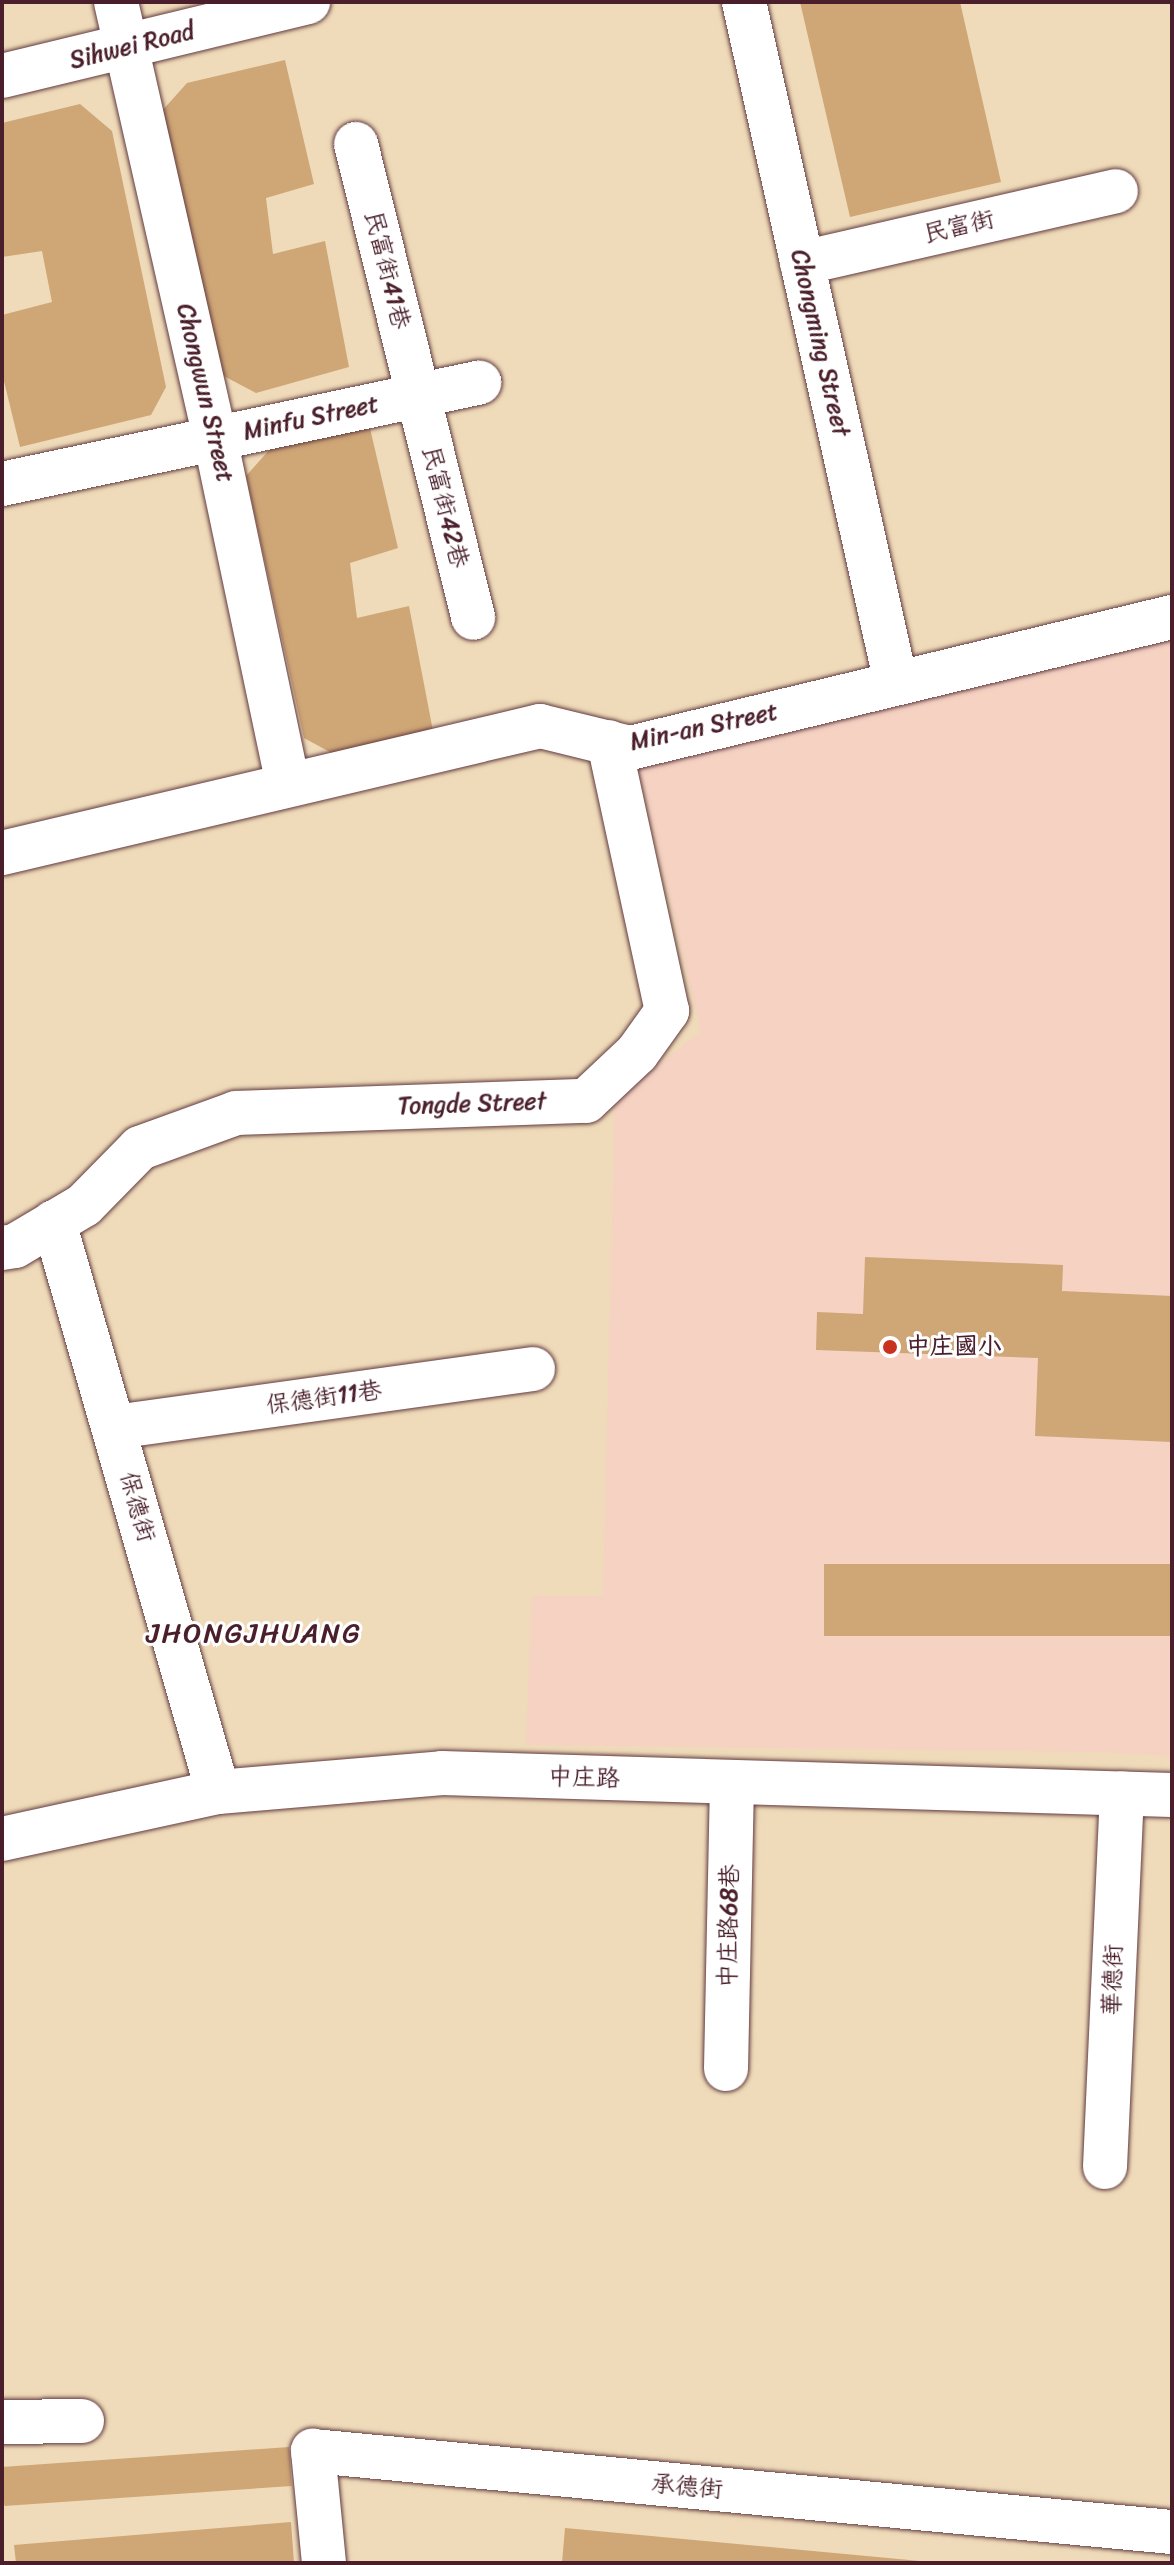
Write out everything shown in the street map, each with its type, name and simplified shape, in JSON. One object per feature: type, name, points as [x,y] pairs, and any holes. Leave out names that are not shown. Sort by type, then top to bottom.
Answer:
[{"type":"street","name":"Chongwun Street","points":[[116,2],[215,438],[288,784]]},
{"type":"street","name":"Sihwei Road","points":[[2,76],[308,2]]},
{"type":"street","name":"Chongming Street","points":[[744,2],[896,683]]},
{"type":"street","name":"民富街41巷","points":[[356,144],[418,396]]},
{"type":"street","name":"民富街","points":[[802,263],[1116,191]]},
{"type":"street","name":"Minfu Street","points":[[2,484],[479,383]]},
{"type":"street","name":"民富街42巷","points":[[418,396],[473,618]]},
{"type":"street","name":"Min-an Street","points":[[2,853],[540,726],[630,748],[1172,617]]},
{"type":"street","name":"Tongde Street","points":[[2,1248],[15,1246],[84,1205],[140,1148],[236,1113],[586,1101],[637,1053],[667,1011],[609,742]]},
{"type":"street","name":"保德街","points":[[54,1222],[218,1792]]},
{"type":"street","name":"保德街11巷","points":[[115,1427],[533,1369]]},
{"type":"street","name":"中庄路","points":[[3,1835],[218,1792],[442,1773],[1172,1795]]},
{"type":"street","name":"中庄路68巷","points":[[726,2069],[732,1783]]},
{"type":"street","name":"華德街","points":[[1105,2167],[1122,1793]]},
{"type":"street","points":[[2,2422],[82,2421]]},
{"type":"street","name":"承德街","points":[[324,2563],[313,2451],[1094,2545],[1172,2532]]},
{"type":"shaded area","name":"中庄國小","points":[[1172,637],[1172,1756],[1096,1752],[526,1745],[532,1596],[603,1596],[615,1097],[701,1032],[638,765]]},
{"type":"building","points":[[800,2],[960,2],[1001,182],[850,217]]},
{"type":"building","points":[[285,60],[314,184],[266,198],[273,254],[325,241],[349,367],[256,393],[220,374],[161,112],[187,83]]},
{"type":"building","points":[[80,104],[112,131],[166,387],[151,415],[20,447],[2,373],[2,315],[52,302],[42,251],[2,257],[2,123]]},
{"type":"building","points":[[369,424],[398,548],[350,563],[357,618],[409,606],[433,731],[341,758],[304,738],[246,476],[271,448]]},
{"type":"building","points":[[865,1257],[1063,1265],[1062,1291],[1172,1296],[1172,1442],[1035,1436],[1038,1358],[816,1350],[817,1312],[863,1314]]},
{"type":"building","points":[[824,1564],[1172,1564],[1172,1636],[824,1636]]},
{"type":"building","points":[[289,2447],[292,2486],[4,2506],[2,2467]]},
{"type":"building","points":[[291,2522],[294,2563],[16,2563],[14,2545]]},
{"type":"building","points":[[565,2528],[920,2561],[920,2563],[562,2563]]},
{"type":"place","name":"中庄國小","points":[[890,1347]]},
{"type":"district","name":"JHONGJHUANG","points":[[254,1633]]}]
